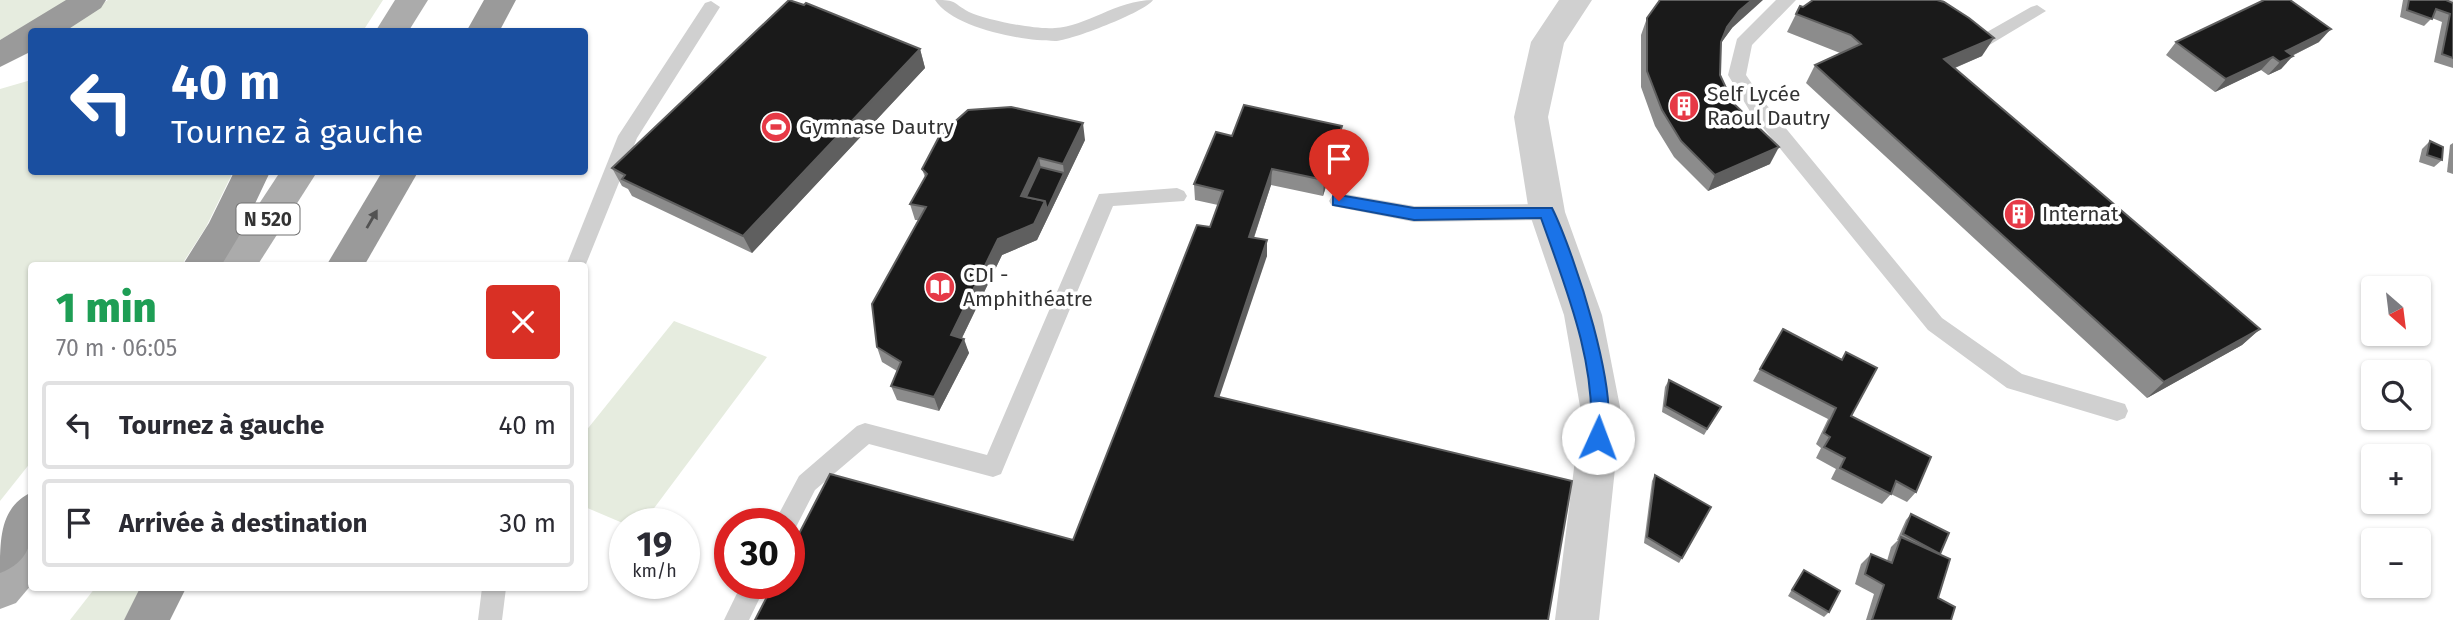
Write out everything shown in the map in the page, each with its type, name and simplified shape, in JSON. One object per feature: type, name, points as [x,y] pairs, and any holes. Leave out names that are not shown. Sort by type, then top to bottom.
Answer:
[{"type":"highway","points":[[45,28],[90,0]]},
{"type":"highway","points":[[484,28],[500,0]]},
{"type":"highway","points":[[0,55],[28,38]]},
{"type":"highway","points":[[0,80],[28,70]]},
{"type":"highway","points":[[204,262],[224,231],[251,175]]},
{"type":"highway","points":[[347,262],[398,175]]},
{"type":"highway","points":[[0,553],[28,516]]},
{"type":"highway","points":[[146,620],[162,591]]},
{"type":"main road","points":[[394,28],[412,0]]},
{"type":"main road","name":"N 520","points":[[240,262],[297,175]]},
{"type":"main road","points":[[0,588],[28,556]]},
{"type":"street","points":[[1576,0],[1548,42],[1531,117],[1546,212],[1583,314],[1601,412],[1577,620]]},
{"type":"street","points":[[2448,0],[2453,2]]},
{"type":"lane","points":[[944,0],[963,16],[985,23],[1056,35],[1134,8],[1144,0]]},
{"type":"lane","points":[[1787,0],[1743,43],[1737,75],[1758,108],[1935,324],[2015,381],[2116,411]]},
{"type":"lane","points":[[1931,0],[1986,41],[2037,11]]},
{"type":"lane","points":[[578,262],[628,136],[711,8]]},
{"type":"lane","points":[[794,508],[807,483],[865,433],[993,467],[1106,199],[1177,197]]},
{"type":"lane","points":[[1339,201],[1414,214],[1546,212]]},
{"type":"lane","points":[[490,620],[494,591]]},
{"type":"lane","points":[[736,620],[747,599]]},
{"type":"shaded area","points":[[0,0],[69,0],[0,40]]},
{"type":"shaded area","points":[[108,0],[383,0],[365,28],[61,28]]},
{"type":"shaded area","points":[[28,81],[28,175],[232,175],[206,227],[184,262],[28,262],[28,466],[0,501],[0,89]]},
{"type":"shaded area","points":[[674,321],[767,357],[654,508],[609,508],[609,517],[588,508],[588,428]]},
{"type":"shaded area","points":[[93,591],[141,591],[124,620],[70,620]]},
{"type":"building","name":"Gymnase Dautry","points":[[789,0],[804,5],[806,3],[920,49],[743,236],[622,179],[625,175],[612,168]]},
{"type":"building","name":"Self Lycée Raoul Dautry","points":[[1660,0],[1752,0],[1727,27],[1721,42],[1720,75],[1733,103],[1779,147],[1715,175],[1681,141],[1662,110],[1647,71],[1647,18]]},
{"type":"building","name":"Internat","points":[[1813,0],[1937,0],[1969,18],[1994,38],[1944,59],[2260,329],[2164,382],[1815,65],[1861,44],[1851,35],[1796,14],[1800,6],[1803,7]]},
{"type":"building","points":[[2264,0],[2290,0],[2331,29],[2286,51],[2293,56],[2280,62],[2273,57],[2226,79],[2176,42]]},
{"type":"building","points":[[2409,0],[2446,0],[2453,3],[2453,58],[2442,54],[2450,14],[2436,9],[2432,19],[2407,10]]},
{"type":"building","points":[[1244,105],[1342,126],[1324,180],[1272,169],[1249,237],[1267,240],[1215,396],[1572,481],[1548,620],[755,620],[766,599],[805,599],[805,522],[830,474],[1073,540],[1197,225],[1210,227],[1223,191],[1194,184],[1216,132],[1232,136]]},
{"type":"building","name":"CDI - Amphithéatre","points":[[1011,107],[1083,123],[1063,164],[1039,158],[1021,196],[1045,201],[1034,224],[998,239],[951,335],[964,339],[934,397],[891,386],[901,362],[877,347],[872,304],[926,207],[910,204],[927,174],[922,169],[940,135],[968,110]]},
{"type":"building","points":[[2430,141],[2443,147],[2442,160],[2427,155]]},
{"type":"building","points":[[1040,167],[1064,173],[1047,210],[1045,201],[1026,197]]},
{"type":"building","points":[[1783,329],[1842,360],[1846,352],[1877,368],[1851,416],[1931,457],[1916,492],[1896,481],[1891,494],[1840,468],[1845,458],[1824,447],[1830,437],[1824,433],[1836,408],[1760,369]]},
{"type":"building","points":[[1669,380],[1721,407],[1707,429],[1665,406]]},
{"type":"building","points":[[1655,475],[1711,507],[1682,558],[1647,537]]},
{"type":"building","points":[[1911,514],[1949,533],[1940,554],[1903,534]]},
{"type":"building","points":[[1901,537],[1950,559],[1938,598],[1955,607],[1951,620],[1872,620],[1884,585],[1865,574],[1871,554],[1892,563]]},
{"type":"building","points":[[1804,570],[1840,591],[1829,612],[1792,590]]},
{"type":"place","name":"Self Lycée Raoul Dautry","points":[[1684,106]]},
{"type":"place","name":"Gymnase Dautry","points":[[776,127]]},
{"type":"place","name":"Internat","points":[[2019,214]]},
{"type":"place","name":"CDI - Amphithéatre","points":[[940,287]]},
{"type":"route","points":[[1339,201],[1414,214],[1546,212],[1583,314],[1601,412],[1598,438]]}]
